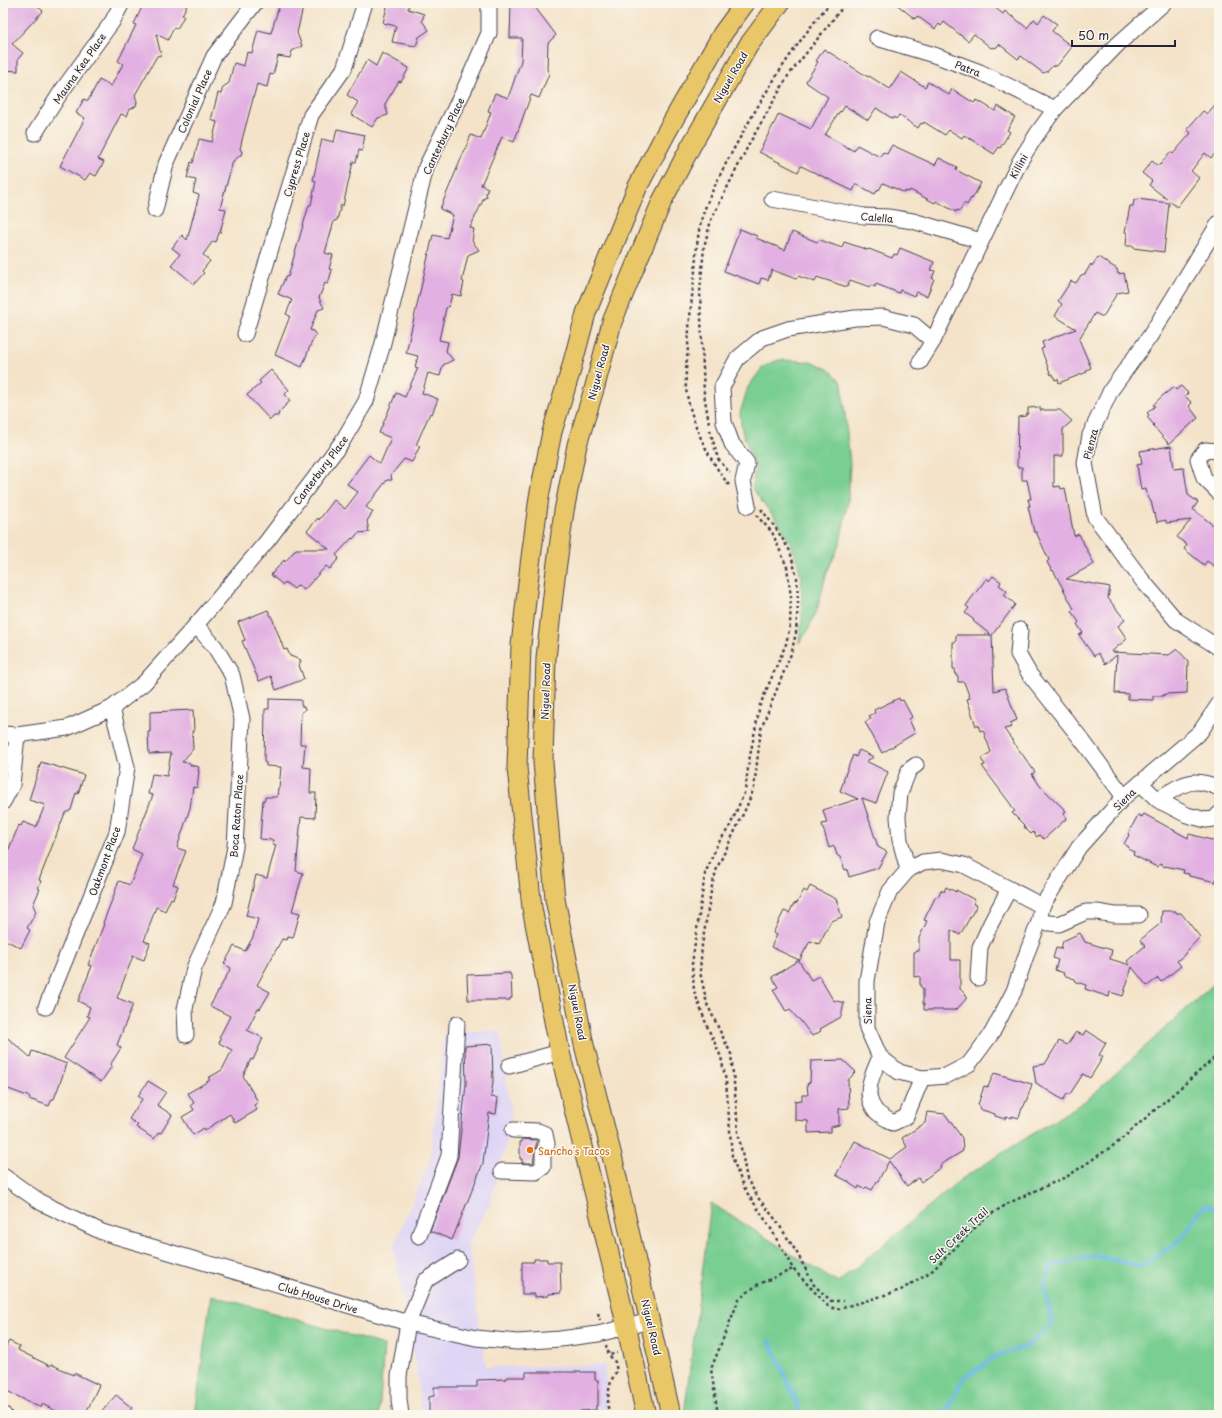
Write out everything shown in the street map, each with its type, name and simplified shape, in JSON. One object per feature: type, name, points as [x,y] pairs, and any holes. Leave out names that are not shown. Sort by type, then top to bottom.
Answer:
[{"type":"main road","points":[[646,1415],[627,1327],[560,1052],[532,908],[517,768],[521,645],[539,497],[552,432],[586,313],[637,188],[666,133],[723,33],[745,3]]},
{"type":"main road","name":"Niguel Road","points":[[671,1415],[613,1160],[584,1045],[556,899],[543,762],[546,658],[564,510],[577,445],[612,322],[659,208],[691,146],[748,46],[780,3]]},
{"type":"main road","points":[[560,1052],[584,1045]]},
{"type":"street","name":"Mauna Kea Place","points":[[35,133],[61,92],[112,22],[122,3]]},
{"type":"street","name":"Colonial Place","points":[[155,210],[166,164],[214,56],[255,3]]},
{"type":"street","name":"Cypress Place","points":[[245,334],[311,115],[344,69],[365,3]]},
{"type":"street","name":"Canterbury Place","points":[[10,735],[67,728],[112,708],[144,683],[196,625],[267,541],[342,442],[366,401],[382,347],[426,167],[464,90],[489,33],[489,3]]},
{"type":"street","name":"Killini","points":[[920,362],[933,341],[1020,161],[1037,134],[1055,109],[1118,44],[1164,3]]},
{"type":"street","name":"Patra","points":[[877,38],[934,55],[980,72],[1055,109]]},
{"type":"street","name":"Calella","points":[[772,199],[864,216],[888,217],[913,221],[981,241]]},
{"type":"street","name":"Pienza","points":[[1219,223],[1150,336],[1111,390],[1090,435],[1084,463],[1095,517],[1142,580],[1176,620],[1219,648]]},
{"type":"street","points":[[747,499],[743,482],[747,463],[732,444],[724,422],[722,386],[737,359],[762,338],[788,329],[855,318],[883,317],[914,325],[933,341]]},
{"type":"street","points":[[1219,451],[1205,450],[1198,459],[1204,478],[1219,493]]},
{"type":"street","name":"Boca Raton Place","points":[[186,1035],[185,1009],[194,968],[224,903],[235,847],[242,719],[232,675],[215,647],[196,625]]},
{"type":"street","points":[[1020,630],[1018,654],[1030,675],[1082,740],[1124,797]]},
{"type":"street","name":"Siena","points":[[1042,906],[964,865],[941,860],[923,862],[908,870],[890,891],[877,922],[867,980],[867,1028],[880,1057],[899,1072],[922,1078],[946,1076],[969,1064],[992,1033],[1014,991],[1039,922],[1042,906],[1079,847],[1124,797],[1200,732],[1219,704]]},
{"type":"street","name":"Oakmont Place","points":[[46,1007],[117,832],[127,767],[112,708]]},
{"type":"street","points":[[3,802],[12,785],[10,735]]},
{"type":"street","points":[[908,870],[900,840],[898,817],[900,793],[909,770],[916,765]]},
{"type":"street","points":[[1161,802],[1163,796],[1183,784],[1199,781],[1219,788]]},
{"type":"street","points":[[1140,783],[1161,802],[1187,815],[1206,820],[1214,819],[1219,814]]},
{"type":"street","points":[[978,978],[980,947],[1009,888]]},
{"type":"street","points":[[1039,922],[1059,924],[1086,912],[1115,915],[1139,915]]},
{"type":"street","points":[[419,1236],[448,1156],[457,1024]]},
{"type":"street","points":[[510,1066],[560,1052]]},
{"type":"street","points":[[880,1057],[870,1082],[868,1099],[876,1112],[893,1123],[906,1117],[922,1078]]},
{"type":"street","points":[[502,1171],[536,1172],[543,1167],[543,1153],[547,1144],[545,1134],[538,1131],[513,1130]]},
{"type":"street","name":"Club House Drive","points":[[3,1176],[42,1203],[102,1232],[408,1323],[476,1338],[517,1342],[560,1339],[598,1334],[650,1321]]},
{"type":"street","points":[[401,1415],[398,1399],[399,1376],[408,1323],[425,1281],[458,1260]]},
{"type":"path","points":[[830,3],[810,27],[784,64],[757,107],[719,176],[705,208],[697,245],[689,330],[686,394],[695,422],[712,462],[728,484],[747,499],[775,526],[790,551],[797,578],[798,602],[796,633],[791,654],[761,729],[754,788],[717,868],[712,886],[702,945],[700,972],[707,1004],[731,1054],[738,1132],[747,1179],[759,1199],[776,1220],[789,1240],[814,1285],[831,1301],[843,1301]]},
{"type":"path","points":[[747,499],[718,460],[706,413],[700,292],[704,247],[711,220],[729,181],[769,107],[788,76],[846,3]]},
{"type":"path","name":"Salt Creek Trail","points":[[747,499],[772,532],[787,567],[790,597],[790,625],[786,644],[760,705],[749,761],[745,791],[730,826],[716,845],[705,874],[692,964],[694,991],[707,1026],[721,1057],[726,1081],[732,1156],[746,1191],[770,1226],[793,1269],[829,1307],[837,1309],[901,1290],[933,1270],[985,1218],[1009,1203],[1068,1176],[1117,1143],[1219,1054]]},
{"type":"path","points":[[718,1415],[711,1369],[739,1299],[757,1285],[793,1269]]},
{"type":"path","points":[[608,1415],[610,1385],[617,1371],[615,1362],[609,1355]]},
{"type":"shaded area","points":[[500,1031],[512,1121],[490,1204],[468,1243],[486,1367],[605,1365],[606,1415],[421,1415],[418,1380],[393,1248],[430,1160],[444,1032]]},
{"type":"green space","points":[[778,360],[805,361],[821,365],[835,375],[842,383],[850,464],[848,500],[840,544],[827,572],[817,610],[807,632],[799,643],[802,619],[801,577],[795,553],[782,527],[753,490],[753,479],[756,469],[742,431],[740,413],[748,387],[763,367]]},
{"type":"green space","points":[[1219,979],[1219,1415],[684,1415],[711,1203],[838,1283],[960,1180],[1088,1099]]},
{"type":"green space","points":[[211,1295],[384,1345],[379,1415],[195,1415]]},
{"type":"building","points":[[11,3],[34,3],[43,11],[12,44],[23,53],[18,59],[18,71],[3,70],[3,12]]},
{"type":"building","points":[[144,3],[188,3],[182,15],[184,16],[177,29],[174,27],[168,40],[156,34],[161,55],[157,56],[135,95],[137,102],[136,106],[129,110],[126,116],[121,114],[98,159],[104,162],[96,176],[90,173],[85,180],[60,166],[85,118],[76,113],[84,99],[88,101],[99,80],[111,86],[123,64],[118,61],[136,25],[134,24]]},
{"type":"building","points":[[280,3],[304,3],[297,33],[302,46],[292,51],[290,58],[278,56],[273,75],[270,74],[267,87],[257,84],[240,149],[242,152],[241,155],[233,161],[220,208],[226,209],[220,233],[216,242],[213,241],[203,255],[210,261],[202,271],[204,273],[194,284],[171,265],[180,254],[172,248],[182,235],[187,240],[199,195],[193,193],[196,180],[187,178],[191,162],[193,163],[199,139],[212,142],[217,122],[211,120],[218,93],[221,94],[223,87],[229,83],[234,63],[244,66],[247,52],[252,53],[258,30],[271,33]]},
{"type":"building","points":[[388,3],[409,3],[408,9],[424,14],[422,21],[429,30],[419,37],[416,46],[392,42],[396,26],[383,23]]},
{"type":"building","points":[[511,3],[532,3],[556,35],[548,43],[547,69],[549,74],[539,98],[531,95],[514,142],[502,137],[481,185],[488,188],[486,193],[487,197],[484,198],[470,228],[474,229],[472,241],[479,250],[468,255],[462,281],[464,282],[461,296],[452,294],[449,306],[446,308],[439,340],[448,342],[446,351],[453,360],[443,365],[440,376],[428,373],[422,393],[438,399],[416,445],[420,446],[412,462],[404,459],[391,475],[392,480],[387,480],[366,507],[373,512],[367,521],[369,532],[358,533],[353,539],[352,538],[336,555],[339,558],[330,569],[326,566],[304,590],[298,585],[294,589],[285,582],[283,585],[271,575],[296,549],[329,549],[307,531],[318,518],[319,520],[334,500],[345,509],[358,492],[347,484],[369,455],[380,464],[391,438],[379,433],[396,393],[405,397],[418,368],[415,367],[418,356],[406,353],[433,235],[447,238],[453,215],[440,209],[471,135],[481,139],[491,112],[488,111],[495,93],[508,98],[521,61],[522,38],[510,38]]},
{"type":"building","points":[[895,3],[989,3],[1003,14],[1005,11],[1027,28],[1034,19],[1038,23],[1044,15],[1057,24],[1052,31],[1072,47],[1056,67],[1054,65],[1048,71],[1043,73],[1021,56],[1018,59],[999,44],[997,47],[991,48],[974,34],[968,41],[944,22],[941,26],[939,24],[935,29],[917,16],[915,19]]},
{"type":"building","points":[[824,49],[890,89],[901,72],[925,87],[928,82],[949,95],[952,89],[974,103],[977,100],[995,111],[998,106],[1015,117],[1007,130],[1010,132],[1000,148],[999,147],[994,154],[964,135],[962,138],[949,130],[945,135],[924,122],[923,124],[921,123],[918,128],[899,115],[896,119],[894,117],[893,119],[876,108],[868,120],[845,106],[841,112],[840,111],[825,135],[854,151],[857,145],[880,157],[883,152],[887,154],[892,145],[935,165],[939,158],[957,167],[956,170],[981,183],[967,205],[964,203],[960,211],[957,210],[956,212],[936,201],[935,203],[910,190],[909,192],[906,191],[905,193],[883,183],[875,194],[856,184],[853,191],[801,166],[798,172],[759,152],[779,114],[811,129],[828,97],[806,81]]},
{"type":"building","points":[[382,53],[409,68],[385,104],[388,115],[378,118],[372,127],[351,114],[358,102],[347,95],[367,60],[376,66]]},
{"type":"building","points":[[1219,100],[1219,149],[1211,158],[1205,153],[1191,171],[1199,178],[1177,207],[1149,185],[1152,181],[1142,173],[1152,161],[1158,166],[1170,152],[1173,154],[1191,133],[1187,129],[1203,111],[1207,114]]},
{"type":"building","points":[[337,129],[365,135],[362,151],[359,150],[356,162],[353,162],[343,206],[341,205],[337,220],[334,221],[325,253],[333,255],[329,269],[332,270],[328,284],[325,283],[319,298],[324,308],[318,310],[310,330],[316,335],[312,341],[302,367],[275,355],[290,316],[286,314],[292,300],[278,294],[286,276],[288,277],[309,205],[311,205],[316,181],[313,180],[322,139],[334,142]]},
{"type":"building","points":[[1137,199],[1169,203],[1164,252],[1133,248],[1134,246],[1126,246],[1127,233],[1125,232],[1130,206],[1133,206],[1134,200]]},
{"type":"building","points":[[740,229],[757,236],[756,238],[785,250],[792,232],[817,242],[820,240],[842,248],[844,242],[868,250],[869,249],[892,258],[894,254],[897,255],[900,248],[934,262],[931,270],[935,271],[932,278],[934,279],[927,296],[916,292],[914,296],[900,290],[899,293],[876,284],[875,287],[871,285],[870,287],[850,280],[847,287],[817,277],[815,282],[798,276],[796,279],[772,270],[768,280],[761,278],[759,284],[724,271]]},
{"type":"building","points":[[1098,257],[1117,269],[1118,274],[1124,273],[1128,291],[1117,293],[1103,317],[1095,313],[1079,339],[1091,368],[1086,370],[1087,372],[1059,383],[1058,379],[1055,380],[1053,374],[1051,375],[1041,349],[1044,348],[1042,342],[1076,329],[1055,316],[1062,304],[1058,301],[1071,281],[1076,283],[1081,275],[1085,274],[1091,264],[1092,266]]},
{"type":"building","points":[[271,370],[289,390],[285,394],[290,401],[279,412],[278,416],[274,416],[270,420],[247,395],[261,383],[259,381]]},
{"type":"building","points":[[1181,386],[1188,393],[1185,396],[1192,403],[1189,406],[1198,418],[1169,444],[1153,426],[1154,425],[1147,417],[1149,415],[1147,413],[1155,406],[1153,405],[1161,397],[1174,387],[1176,390]]},
{"type":"building","points":[[1040,407],[1040,410],[1060,410],[1072,421],[1063,429],[1063,456],[1054,456],[1054,487],[1060,486],[1061,489],[1065,488],[1074,536],[1079,534],[1094,564],[1066,579],[1110,587],[1108,598],[1125,620],[1118,626],[1127,639],[1111,652],[1169,655],[1177,649],[1188,661],[1187,693],[1153,696],[1153,700],[1128,699],[1128,694],[1115,693],[1117,655],[1105,664],[1098,653],[1094,656],[1079,635],[1083,633],[1077,624],[1079,622],[1071,611],[1074,609],[1053,570],[1052,571],[1047,562],[1049,560],[1036,532],[1034,532],[1028,506],[1030,506],[1028,499],[1031,499],[1027,480],[1022,480],[1022,467],[1017,467],[1018,417],[1026,416],[1026,414],[1028,414],[1028,408]]},
{"type":"building","points":[[1171,446],[1174,469],[1183,468],[1188,495],[1198,502],[1193,509],[1219,530],[1219,570],[1207,561],[1204,565],[1184,549],[1187,545],[1177,537],[1191,520],[1166,523],[1166,520],[1157,522],[1151,501],[1148,499],[1146,489],[1141,490],[1137,465],[1142,464],[1140,451]]},
{"type":"building","points":[[993,576],[1001,582],[999,585],[1007,591],[1004,595],[1015,605],[992,635],[994,691],[1005,688],[1017,720],[1010,723],[1012,727],[1004,729],[1035,772],[1032,774],[1040,786],[1066,811],[1064,814],[1067,818],[1044,839],[1039,835],[1037,837],[1033,832],[1031,834],[1023,826],[1024,825],[1012,813],[1015,811],[1011,807],[1012,806],[982,766],[985,765],[981,759],[991,752],[983,730],[980,731],[978,725],[976,726],[967,699],[970,698],[964,682],[958,682],[958,676],[956,676],[955,669],[953,669],[953,642],[956,642],[956,635],[991,635],[965,613],[969,608],[966,606],[970,600],[987,578],[989,581]]},
{"type":"building","points":[[268,610],[284,650],[287,649],[290,656],[301,660],[299,665],[304,679],[276,690],[271,676],[259,681],[242,641],[245,640],[238,622]]},
{"type":"building","points":[[899,698],[900,701],[903,700],[912,717],[909,719],[915,733],[882,753],[865,722],[871,719],[869,716],[875,713],[874,710]]},
{"type":"building","points":[[269,699],[301,700],[301,705],[306,709],[301,713],[300,744],[305,744],[303,767],[311,768],[310,793],[316,793],[315,818],[301,817],[296,871],[303,873],[292,911],[300,913],[293,938],[288,937],[287,940],[282,939],[257,985],[270,992],[260,1009],[258,1008],[247,1030],[263,1038],[253,1060],[251,1059],[243,1076],[258,1102],[254,1105],[257,1110],[235,1123],[230,1114],[205,1130],[204,1128],[193,1135],[182,1117],[194,1110],[191,1105],[194,1103],[188,1093],[210,1080],[208,1078],[222,1070],[232,1050],[219,1043],[221,1039],[219,1038],[230,1016],[210,1006],[231,968],[224,964],[234,946],[245,951],[253,937],[258,919],[246,916],[256,875],[267,878],[276,845],[273,844],[273,840],[260,839],[263,800],[265,800],[265,797],[277,797],[281,767],[266,766],[266,763],[264,762],[265,709],[269,709]]},
{"type":"building","points":[[193,710],[193,749],[182,762],[190,763],[190,765],[199,767],[199,771],[197,788],[193,787],[190,808],[177,848],[186,851],[173,884],[178,886],[173,899],[171,898],[165,911],[156,907],[144,941],[150,943],[144,960],[133,956],[117,998],[133,1004],[117,1045],[121,1048],[110,1065],[112,1066],[101,1082],[64,1058],[90,1017],[87,1016],[90,1007],[78,1001],[92,966],[88,965],[119,881],[130,885],[142,854],[132,849],[153,795],[148,794],[152,774],[167,776],[171,753],[149,754],[148,732],[150,732],[150,712]]},
{"type":"building","points":[[859,750],[874,757],[866,761],[888,772],[876,803],[862,798],[878,847],[887,852],[878,868],[849,877],[847,869],[845,870],[834,846],[829,848],[822,824],[827,823],[823,810],[858,799],[840,791],[853,755],[856,757]]},
{"type":"building","points":[[41,762],[84,775],[78,794],[76,793],[71,810],[65,813],[39,880],[41,881],[38,888],[40,889],[33,905],[36,912],[27,928],[30,930],[21,948],[3,939],[3,849],[8,851],[19,825],[21,826],[23,822],[36,827],[45,805],[29,800]]},
{"type":"building","points":[[1144,814],[1188,838],[1189,834],[1219,842],[1219,880],[1216,879],[1216,882],[1189,876],[1189,874],[1183,873],[1184,870],[1165,867],[1159,864],[1157,867],[1133,855],[1134,852],[1128,849],[1129,847],[1124,844],[1138,815],[1142,817]]},
{"type":"building","points":[[810,886],[836,899],[842,917],[831,921],[819,944],[810,941],[799,961],[811,980],[819,976],[833,1000],[844,1003],[841,1017],[820,1029],[821,1031],[812,1036],[790,1009],[786,1011],[773,990],[778,987],[772,977],[799,960],[771,947],[777,935],[773,933],[784,911],[789,913],[794,904],[797,903],[804,890],[807,892]]},
{"type":"building","points":[[946,887],[956,892],[956,890],[975,900],[973,904],[977,905],[960,935],[951,930],[951,960],[960,960],[960,989],[968,997],[956,1010],[924,1010],[923,989],[920,986],[920,976],[914,977],[914,952],[919,951],[919,938],[927,921],[924,920],[936,896],[938,897],[941,890],[944,892]]},
{"type":"building","points":[[1162,911],[1176,911],[1176,913],[1181,913],[1200,937],[1177,961],[1181,966],[1161,982],[1158,978],[1147,986],[1132,967],[1123,996],[1110,992],[1109,997],[1085,989],[1086,985],[1076,982],[1075,979],[1063,975],[1064,973],[1055,970],[1058,960],[1053,958],[1056,948],[1061,949],[1063,941],[1080,933],[1085,942],[1112,950],[1110,959],[1130,965],[1127,961],[1145,946],[1140,940],[1161,923]]},
{"type":"building","points":[[510,973],[512,998],[510,998],[510,1000],[468,1000],[467,975]]},
{"type":"building","points":[[1086,1030],[1106,1043],[1099,1055],[1103,1057],[1090,1078],[1083,1074],[1070,1094],[1067,1094],[1063,1100],[1036,1083],[1033,1066],[1045,1064],[1059,1041],[1067,1045],[1076,1032],[1083,1035]]},
{"type":"building","points":[[3,1034],[30,1057],[32,1051],[67,1064],[54,1099],[52,1099],[49,1106],[3,1087]]},
{"type":"building","points":[[492,1044],[493,1082],[491,1097],[498,1098],[496,1114],[489,1113],[483,1163],[452,1240],[430,1231],[458,1157],[466,1084],[465,1046]]},
{"type":"building","points":[[843,1060],[856,1072],[848,1080],[849,1108],[839,1109],[839,1125],[831,1127],[831,1132],[808,1133],[808,1121],[795,1120],[795,1101],[802,1100],[802,1095],[808,1095],[807,1084],[810,1082],[811,1061]]},
{"type":"building","points":[[994,1073],[1032,1084],[1019,1118],[1006,1116],[1005,1119],[979,1109],[980,1106],[978,1105],[984,1086],[988,1087]]},
{"type":"building","points":[[148,1081],[166,1092],[157,1105],[172,1115],[161,1133],[159,1132],[154,1139],[136,1127],[138,1125],[129,1119],[142,1099],[138,1096]]},
{"type":"building","points":[[927,1112],[945,1114],[962,1138],[963,1151],[940,1165],[941,1167],[921,1182],[918,1178],[907,1186],[889,1161],[872,1190],[866,1187],[864,1189],[859,1186],[858,1189],[836,1175],[855,1141],[890,1159],[907,1147],[902,1138],[925,1123]]},
{"type":"building","points":[[522,1139],[537,1140],[533,1163],[522,1163],[522,1159],[520,1159],[520,1142],[522,1142]]},
{"type":"building","points":[[534,1259],[547,1259],[547,1262],[560,1262],[561,1293],[535,1297],[535,1294],[522,1294],[522,1262],[534,1262]]},
{"type":"building","points":[[9,1341],[19,1346],[18,1350],[50,1366],[51,1364],[73,1375],[74,1373],[99,1385],[85,1415],[64,1415],[42,1404],[41,1408],[3,1389],[3,1352]]},
{"type":"building","points":[[526,1372],[595,1372],[595,1380],[598,1380],[598,1405],[596,1405],[596,1410],[580,1411],[580,1415],[429,1415],[429,1397],[434,1396],[434,1387],[477,1387],[477,1380],[506,1379],[506,1377],[526,1377]]},
{"type":"building","points":[[116,1395],[132,1408],[125,1415],[99,1415]]},
{"type":"waterway","points":[[944,1415],[963,1379],[998,1355],[1026,1347],[1053,1324],[1044,1285],[1052,1266],[1095,1256],[1142,1266],[1179,1241],[1205,1205],[1219,1210]]},
{"type":"waterway","points":[[770,1341],[800,1410],[800,1415]]},
{"type":"place","name":"Sancho's Tacos","points":[[530,1150]]}]
